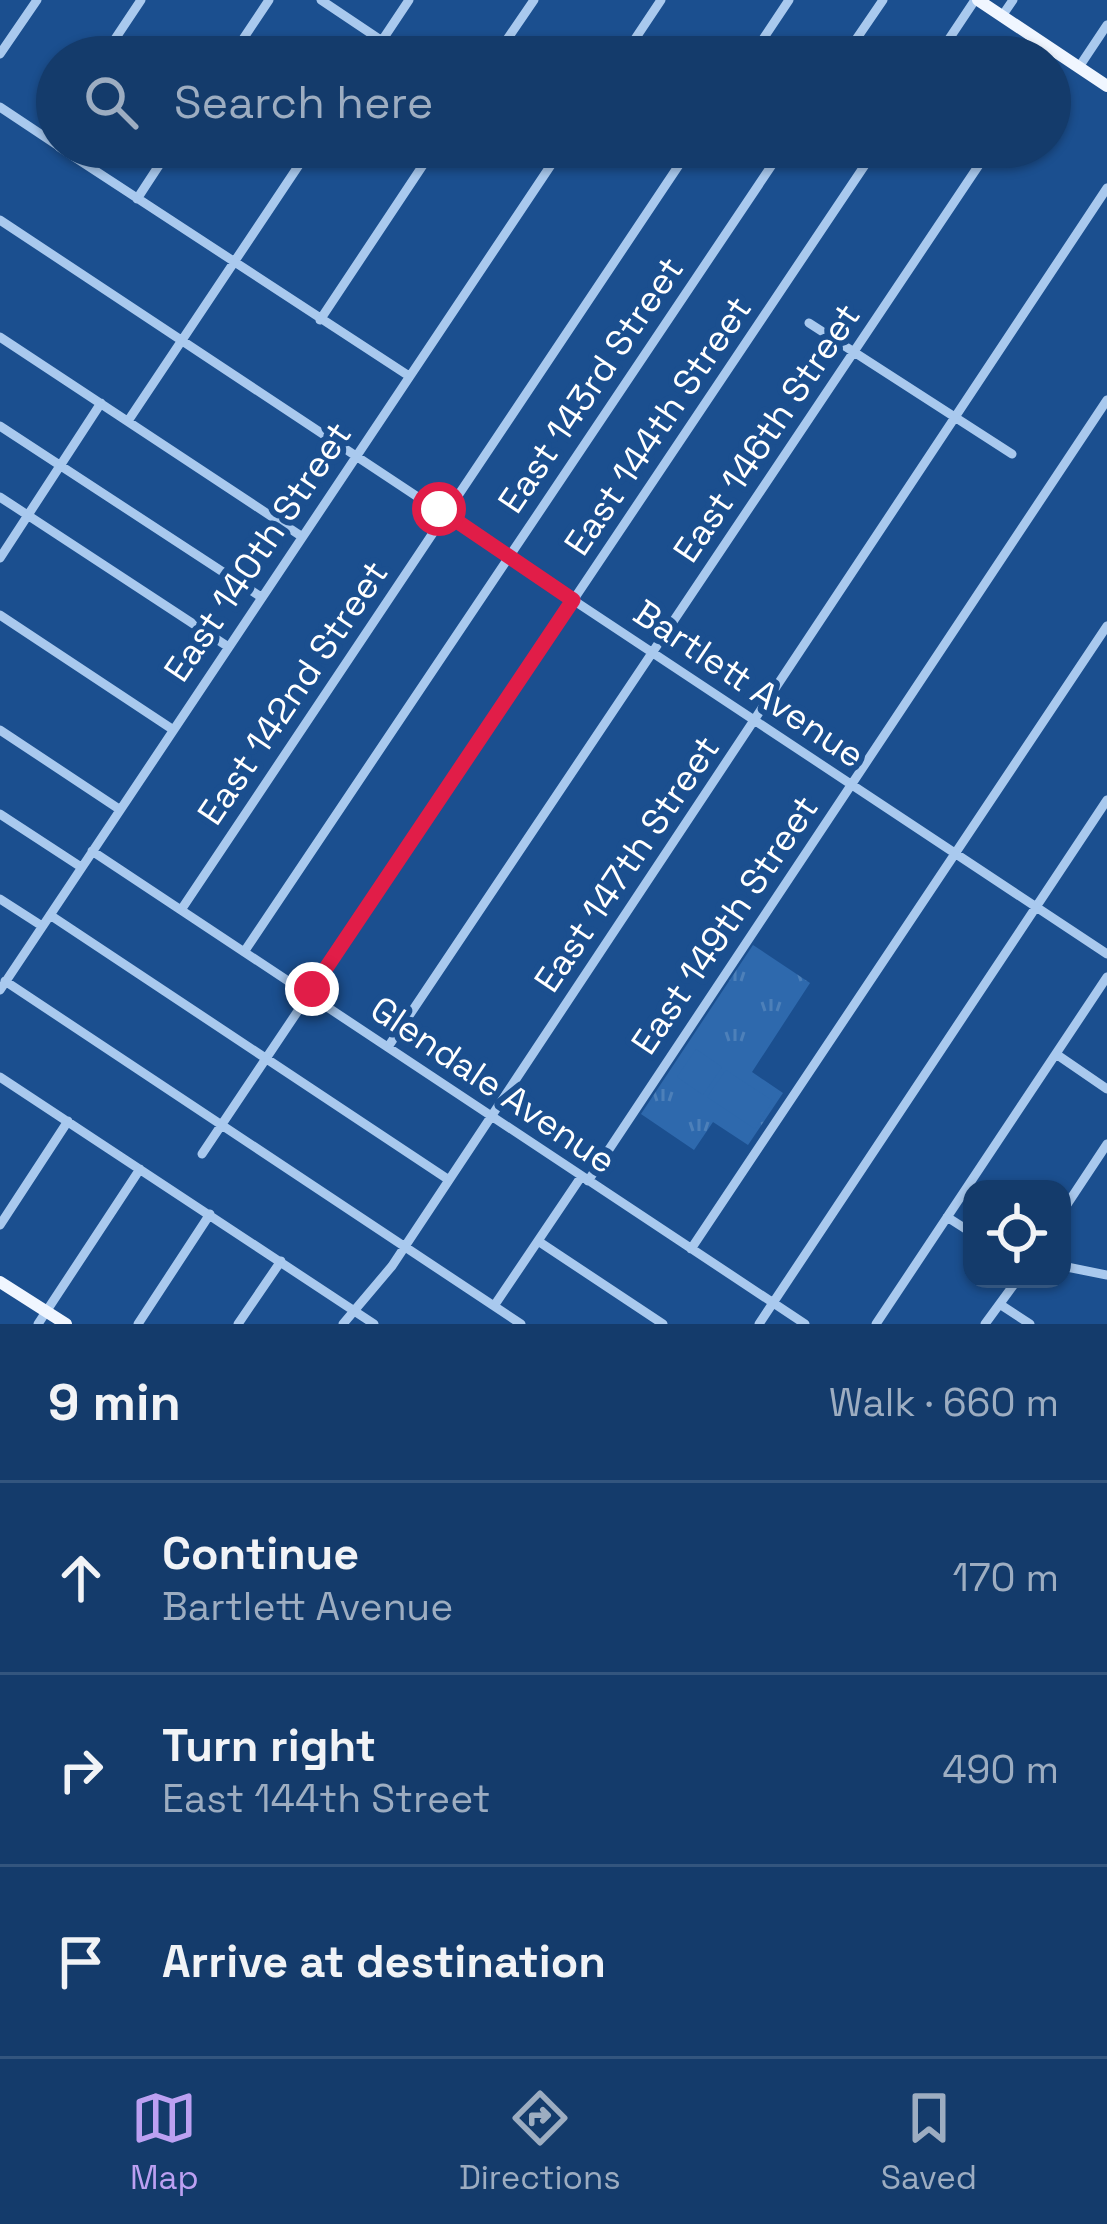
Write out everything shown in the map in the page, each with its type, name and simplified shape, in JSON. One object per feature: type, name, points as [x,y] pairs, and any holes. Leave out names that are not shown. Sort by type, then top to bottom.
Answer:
[{"type":"main road","points":[[977,0],[1028,36]]},
{"type":"main road","points":[[1071,63],[1107,86]]},
{"type":"main road","points":[[0,1282],[42,1318],[66,1324]]},
{"type":"street","points":[[0,52],[37,0]]},
{"type":"street","points":[[117,36],[141,0]]},
{"type":"street","points":[[245,36],[268,0]]},
{"type":"street","points":[[322,0],[376,36]]},
{"type":"street","points":[[385,36],[409,0]]},
{"type":"street","points":[[509,36],[534,0]]},
{"type":"street","points":[[637,36],[661,0]]},
{"type":"street","points":[[765,36],[789,0]]},
{"type":"street","points":[[858,36],[883,0]]},
{"type":"street","points":[[952,36],[977,0]]},
{"type":"street","points":[[1002,16],[1013,0]]},
{"type":"street","points":[[1079,67],[1107,25]]},
{"type":"street","points":[[0,107],[36,131]]},
{"type":"street","points":[[90,168],[409,376]]},
{"type":"street","points":[[136,199],[157,168]]},
{"type":"street","points":[[128,422],[297,168]]},
{"type":"street","points":[[320,320],[421,168]]},
{"type":"street","name":"East 140th Street","points":[[2,985],[549,168]]},
{"type":"street","name":"East 142nd Street","points":[[181,910],[677,168]]},
{"type":"street","name":"East 143rd Street","points":[[244,952],[770,168]]},
{"type":"street","name":"East 144th Street","points":[[202,1154],[863,168]]},
{"type":"street","name":"East 146th Street","points":[[388,1047],[977,168]]},
{"type":"street","name":"East 147th Street","points":[[343,1324],[405,1246],[1107,188]]},
{"type":"street","name":"Bartlett Avenue","points":[[0,220],[1107,954]]},
{"type":"street","points":[[809,323],[1012,454]]},
{"type":"street","points":[[0,337],[302,536]]},
{"type":"street","name":"East 149th Street","points":[[494,1306],[585,1179],[1107,400]]},
{"type":"street","points":[[0,558],[101,403]]},
{"type":"street","points":[[0,426],[260,597]]},
{"type":"street","points":[[0,497],[227,646]]},
{"type":"street","points":[[0,615],[172,729]]},
{"type":"street","points":[[691,1249],[1107,626]]},
{"type":"street","points":[[0,730],[119,809]]},
{"type":"street","points":[[759,1324],[1107,800]]},
{"type":"street","points":[[0,814],[81,867]]},
{"type":"street","name":"Glendale Avenue","points":[[92,851],[805,1324]]},
{"type":"street","points":[[0,898],[42,926]]},
{"type":"street","points":[[50,915],[449,1180]]},
{"type":"street","points":[[877,1324],[1107,977]]},
{"type":"street","points":[[2,985],[222,1124],[521,1324]]},
{"type":"street","points":[[1056,1054],[1107,1089]]},
{"type":"street","points":[[0,1077],[374,1324]]},
{"type":"street","points":[[0,1225],[68,1121]]},
{"type":"street","points":[[1071,1199],[1107,1144]]},
{"type":"street","points":[[1095,1163],[1107,1171]]},
{"type":"street","points":[[42,1318],[140,1169]]},
{"type":"street","points":[[138,1324],[210,1214]]},
{"type":"street","points":[[947,1217],[963,1228]]},
{"type":"street","points":[[538,1241],[663,1324]]},
{"type":"street","points":[[238,1324],[280,1262]]},
{"type":"street","points":[[1071,1267],[1107,1275]]},
{"type":"street","points":[[986,1324],[1012,1288]]},
{"type":"street","points":[[1001,1305],[1030,1324]]},
{"type":"green space","points":[[753,945],[810,983],[752,1072],[783,1093],[748,1145],[713,1122],[694,1150],[641,1114]]},
{"type":"green space","points":[[696,1049],[722,1067],[703,1095],[677,1077]]},
{"type":"green space","points":[[726,1070],[773,1101],[755,1129],[707,1097]]},
{"type":"route","points":[[312,989],[573,600],[439,509]]}]
